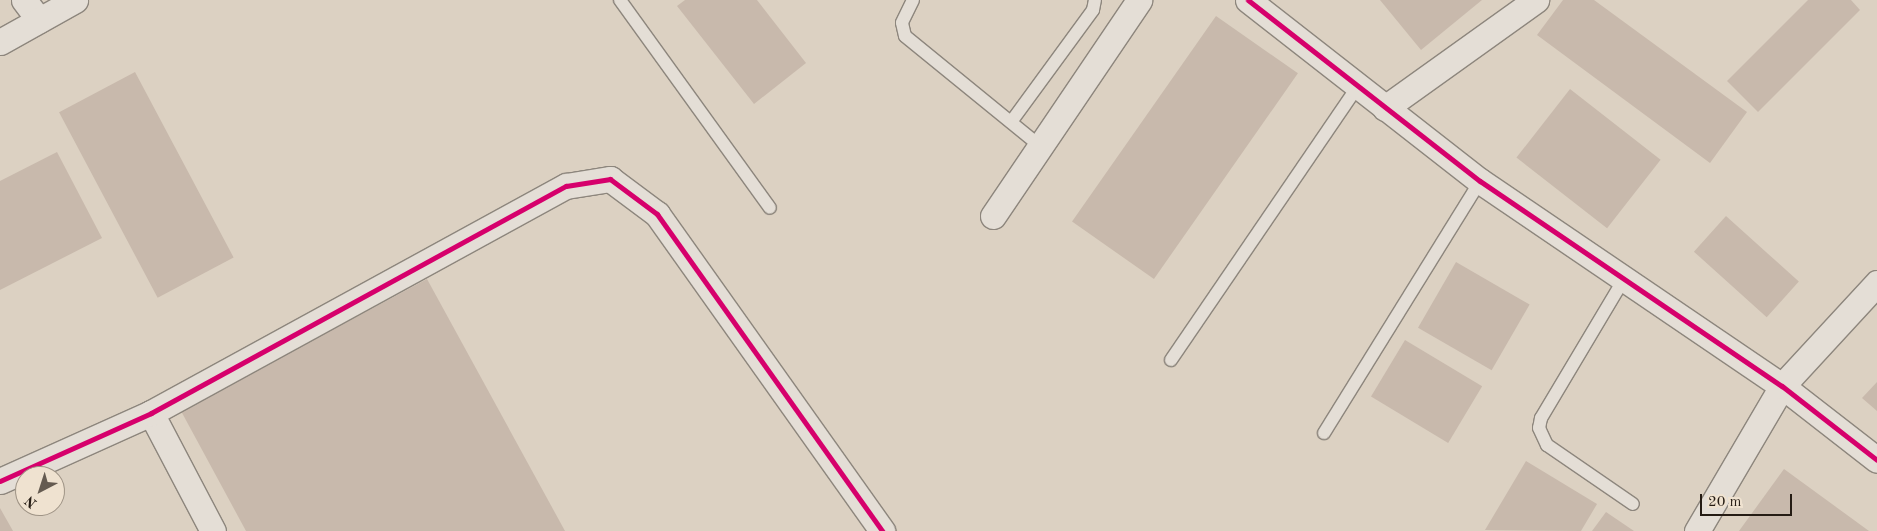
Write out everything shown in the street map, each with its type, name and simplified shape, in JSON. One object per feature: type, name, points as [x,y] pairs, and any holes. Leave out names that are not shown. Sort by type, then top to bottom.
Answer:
[{"type":"street","points":[[24,0],[40,20]]},
{"type":"street","points":[[0,42],[75,0]]},
{"type":"street","points":[[993,216],[1139,0]]},
{"type":"street","points":[[1248,0],[1480,181],[1782,386],[1877,460]]},
{"type":"street","points":[[1385,108],[1536,0]]},
{"type":"street","points":[[0,481],[151,413],[566,186],[610,179],[657,214],[882,531]]},
{"type":"street","points":[[1697,531],[1782,386],[1877,283]]},
{"type":"street","points":[[151,413],[213,531]]},
{"type":"lane","points":[[620,0],[770,208]]},
{"type":"lane","points":[[913,0],[902,23],[905,36],[1040,146]]},
{"type":"lane","points":[[1011,122],[1093,10],[1095,0]]},
{"type":"lane","points":[[1171,360],[1358,86]]},
{"type":"lane","points":[[1324,433],[1480,181]]},
{"type":"lane","points":[[1624,279],[1541,418],[1539,428],[1547,445],[1633,504]]},
{"type":"building","points":[[685,0],[757,0],[806,63],[754,104],[677,6]]},
{"type":"building","points":[[1380,0],[1482,0],[1421,50]]},
{"type":"building","points":[[1563,0],[1594,0],[1747,112],[1710,163],[1537,35]]},
{"type":"building","points":[[1808,0],[1851,0],[1860,10],[1758,112],[1727,81]]},
{"type":"building","points":[[1216,16],[1298,73],[1154,279],[1072,222]]},
{"type":"building","points":[[135,72],[234,257],[158,298],[59,112]]},
{"type":"building","points":[[1570,89],[1661,160],[1607,228],[1516,158]]},
{"type":"building","points":[[57,152],[102,238],[0,290],[0,181]]},
{"type":"building","points":[[1726,216],[1799,282],[1767,317],[1694,252]]},
{"type":"building","points":[[1456,262],[1530,304],[1492,370],[1418,328]]},
{"type":"building","points":[[427,279],[565,531],[246,531],[181,411]]},
{"type":"building","points":[[1405,340],[1482,386],[1448,443],[1371,397]]},
{"type":"building","points":[[1877,382],[1877,411],[1862,398]]},
{"type":"building","points":[[1526,461],[1597,504],[1581,531],[1485,530]]},
{"type":"building","points":[[1784,469],[1869,531],[1739,531]]},
{"type":"building","points":[[0,508],[13,531],[0,531]]},
{"type":"building","points":[[1606,512],[1634,531],[1592,531]]},
{"type":"cycle path","points":[[1248,0],[1480,181],[1782,386],[1877,460]]},
{"type":"cycle path","points":[[0,481],[151,413],[566,186],[610,179],[657,214],[882,531]]}]
